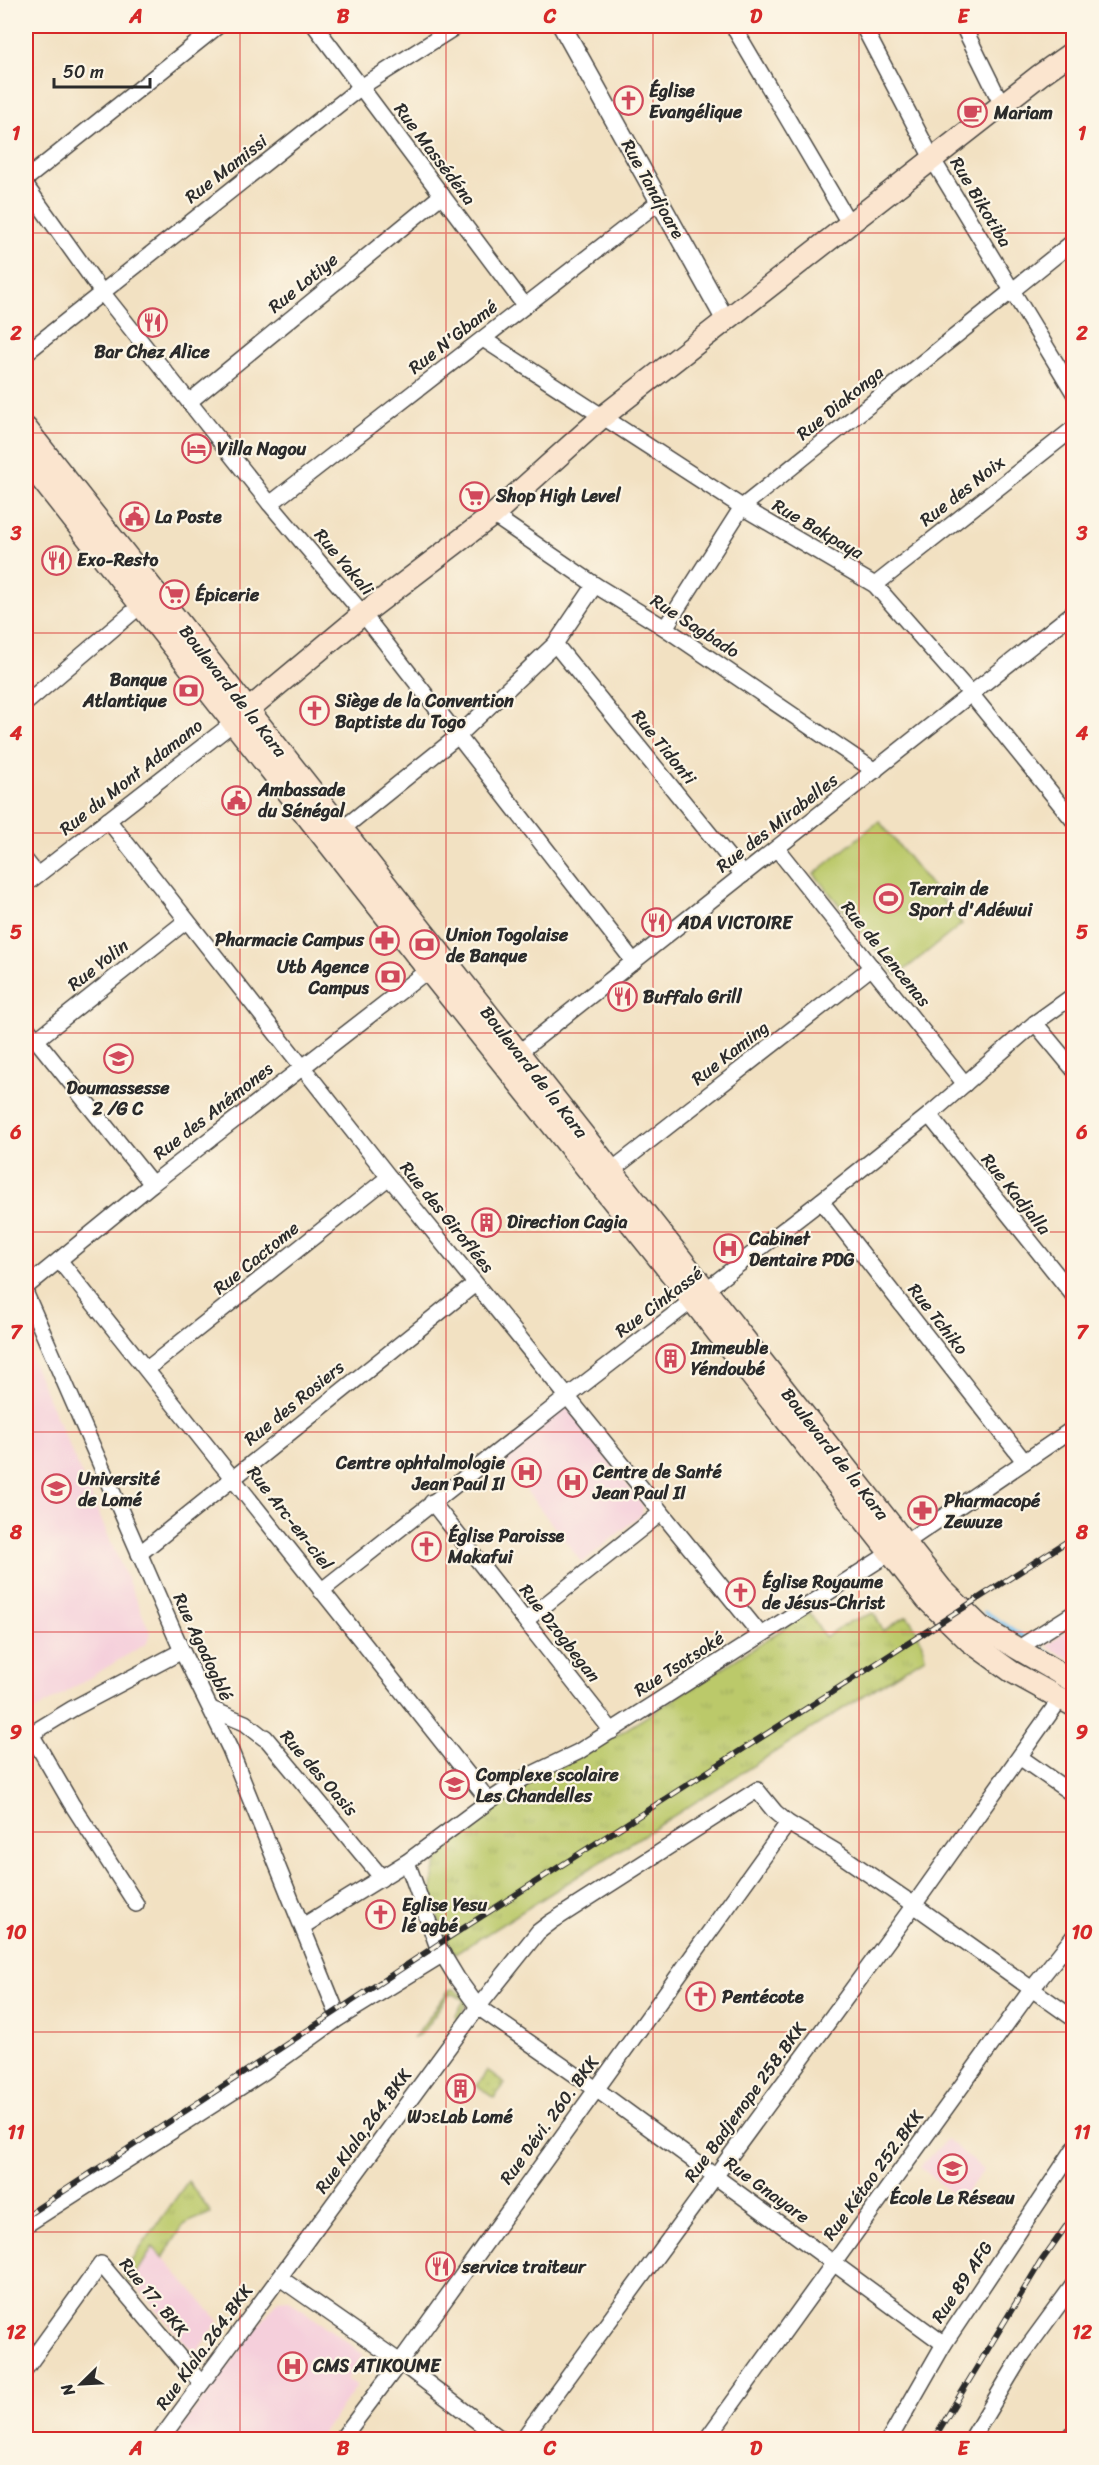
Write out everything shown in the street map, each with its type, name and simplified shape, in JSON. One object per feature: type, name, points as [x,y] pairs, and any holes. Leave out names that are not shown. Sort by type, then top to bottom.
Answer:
[{"type":"main road","points":[[240,716],[363,614],[493,515],[601,418],[849,223],[1074,51]]},
{"type":"main road","name":"Boulevard de la Kara","points":[[26,428],[428,970],[612,1170],[693,1300]]},
{"type":"main road","name":"Boulevard de la Kara","points":[[26,460],[137,608],[240,716],[341,830],[693,1300],[897,1548],[942,1588],[970,1630],[1012,1672],[1064,1699]]},
{"type":"main road","name":"Boulevard de la Kara","points":[[970,1630],[1017,1649],[1064,1699]]},
{"type":"street","points":[[26,179],[218,26]]},
{"type":"street","name":"Rue Massédéna","points":[[315,26],[525,306]]},
{"type":"street","name":"Rue Mamissi","points":[[26,353],[101,291],[361,87],[457,26]]},
{"type":"street","name":"Rue Tandjoare","points":[[562,26],[726,321]]},
{"type":"street","points":[[732,26],[849,223]]},
{"type":"street","name":"Rue Bikotiba","points":[[864,26],[933,160],[1074,393]]},
{"type":"street","points":[[963,26],[1002,105]]},
{"type":"street","name":"Rue Yakali","points":[[26,186],[101,291],[270,504],[363,614],[634,962]]},
{"type":"street","name":"Rue Lotiye","points":[[189,402],[442,195]]},
{"type":"street","name":"Rue N'Gbamé","points":[[270,504],[660,201]]},
{"type":"street","name":"Rue Diakonga","points":[[665,628],[742,507],[1011,289],[1074,241]]},
{"type":"street","name":"Rue Bakpaya","points":[[483,339],[601,418],[742,507],[875,585],[1070,811]]},
{"type":"street","name":"Rue des Noix","points":[[875,585],[1074,428]]},
{"type":"street","name":"Rue Sagbado","points":[[493,515],[595,585],[665,628],[875,771]]},
{"type":"street","points":[[341,830],[458,736],[555,644],[595,585]]},
{"type":"street","points":[[26,703],[137,608]]},
{"type":"street","name":"Rue des Mirabelles","points":[[511,1058],[1074,612]]},
{"type":"street","name":"Rue Tidonti","points":[[555,644],[743,875]]},
{"type":"street","name":"Rue du Mont Adamano","points":[[31,880],[240,716]]},
{"type":"street","name":"Rue des Giroflées","points":[[108,820],[301,1067],[760,1635]]},
{"type":"street","name":"Rue de Lencenas","points":[[777,849],[965,1084]]},
{"type":"street","points":[[26,861],[31,880]]},
{"type":"street","name":"Rue Yolin","points":[[36,1040],[186,921]]},
{"type":"street","name":"Rue Kaming","points":[[612,1170],[872,967]]},
{"type":"street","name":"Rue des Anémones","points":[[26,1287],[152,1184],[428,970]]},
{"type":"street","name":"Rue Cinkassé","points":[[321,1591],[432,1502],[821,1202],[929,1116],[1035,1023],[1074,995]]},
{"type":"street","points":[[1035,1023],[1074,1070]]},
{"type":"street","points":[[26,1027],[152,1184]]},
{"type":"street","name":"Rue Kadjalla","points":[[929,1116],[1074,1296]]},
{"type":"street","name":"Rue Cactome","points":[[147,1369],[389,1177]]},
{"type":"street","name":"Rue Tchiko","points":[[821,1202],[1024,1461]]},
{"type":"street","name":"Rue Arc-en-ciel","points":[[59,1260],[489,1801]]},
{"type":"street","name":"Rue des Rosiers","points":[[139,1554],[475,1284]]},
{"type":"street","name":"Rue Agodogblé","points":[[26,1294],[182,1652],[211,1709],[303,1926],[339,2018]]},
{"type":"street","name":"Rue Tsotsoké","points":[[303,1926],[407,1862],[524,1778],[578,1752],[897,1548],[1074,1428]]},
{"type":"street","name":"Rue Dzogbegan","points":[[432,1502],[612,1731]]},
{"type":"street","points":[[526,1620],[661,1513]]},
{"type":"street","points":[[1017,1649],[1074,1612]]},
{"type":"street","points":[[135,1904],[28,1735],[72,1709],[182,1652]]},
{"type":"street","name":"Rue Badjenope 258.BKK","points":[[522,2439],[1064,1699]]},
{"type":"street","name":"Rue des Oasis","points":[[211,1709],[245,1724],[265,1737],[381,1879]]},
{"type":"street","points":[[1021,1758],[1074,1796]]},
{"type":"street","name":"Rue Klala,264.BKK","points":[[279,2278],[478,2007],[538,1932],[550,1922],[757,1790],[775,1812],[788,1823]]},
{"type":"street","points":[[788,1823],[835,1851],[914,1905],[1074,2019]]},
{"type":"street","name":"Rue Dévi. 260. BKK","points":[[341,2439],[400,2362],[788,1823]]},
{"type":"street","points":[[26,2225],[264,2072],[339,2018],[450,1966],[430,1929],[407,1862]]},
{"type":"street","name":"Rue Kétao 252.BKK","points":[[706,2439],[1031,1990],[1074,1936]]},
{"type":"street","name":"Rue Gnayare","points":[[450,1966],[478,2007],[596,2089],[944,2344]]},
{"type":"street","name":"Rue 89 AFG","points":[[889,2439],[944,2344],[1074,2149]]},
{"type":"street","name":"Rue 17. BKK","points":[[26,2368],[101,2264],[201,2383]]},
{"type":"street","points":[[279,2278],[400,2362],[502,2439]]},
{"type":"street","name":"Rue Klala.264.BKK","points":[[160,2439],[279,2278]]},
{"type":"street","points":[[971,2439],[1023,2355],[1074,2284]]},
{"type":"street","points":[[1068,2439],[1074,2432]]},
{"type":"shaded area","name":"Université de Lomé","points":[[26,1347],[150,1632],[147,1643],[26,1716]]},
{"type":"shaded area","name":"Centre de Santé Jean Paul II","points":[[566,1405],[643,1506],[642,1514],[582,1563],[502,1459]]},
{"type":"shaded area","points":[[1073,1626],[1073,1661],[1046,1646]]},
{"type":"shaded area","name":"Complexe scolaire Les Chandelles","points":[[455,1774],[466,1788],[455,1796],[444,1782]]},
{"type":"shaded area","name":"École Le Réseau","points":[[947,2139],[984,2170],[960,2200],[920,2167]]},
{"type":"shaded area","points":[[154,2247],[219,2321],[195,2354],[132,2281]]},
{"type":"shaded area","name":"CMS ATIKOUME","points":[[288,2299],[363,2354],[347,2379],[357,2386],[318,2439],[173,2439],[278,2300]]},
{"type":"green space","name":"Terrain de Sport d'Adéwui","points":[[879,821],[962,924],[897,976],[814,874]]},
{"type":"green space","points":[[809,1612],[825,1637],[849,1622],[874,1613],[883,1631],[907,1616],[919,1635],[925,1657],[455,1954],[439,1920],[433,1895],[434,1871],[439,1859],[453,1839],[495,1804],[596,1748]]},
{"type":"green space","points":[[454,1989],[469,1999],[459,2019],[455,2017],[464,2000],[452,1993],[449,1994],[422,2033],[413,2039],[449,1990]]},
{"type":"green space","points":[[487,2071],[505,2084],[494,2098],[477,2086]]},
{"type":"green space","points":[[188,2181],[211,2213],[184,2224],[163,2258],[153,2247],[130,2284],[124,2277],[125,2270]]},
{"type":"waterway","points":[[985,1612],[1025,1638]]},
{"type":"waterway","points":[[1034,1644],[1065,1665]]},
{"type":"railway","points":[[26,2216],[437,1945],[1074,1537]]},
{"type":"railway","points":[[933,2440],[1040,2263],[1074,2215]]},
{"type":"place","name":"Église Evangélique","points":[[628,101]]},
{"type":"place","name":"Mariam","points":[[973,113]]},
{"type":"place","name":"Bar Chez Alice","points":[[152,323]]},
{"type":"place","name":"Villa Nagou","points":[[196,449]]},
{"type":"place","name":"Shop High Level","points":[[475,496]]},
{"type":"place","name":"La Poste","points":[[134,517]]},
{"type":"place","name":"Exo-Resto","points":[[56,560]]},
{"type":"place","name":"Épicerie","points":[[174,595]]},
{"type":"place","name":"Banque Atlantique","points":[[188,690]]},
{"type":"place","name":"Siège de la Convention Baptiste du Togo","points":[[314,711]]},
{"type":"place","name":"Ambassade du Sénégal","points":[[237,800]]},
{"type":"place","name":"Terrain de Sport d'Adéwui","points":[[888,899]]},
{"type":"place","name":"ADA VICTOIRE","points":[[657,923]]},
{"type":"place","name":"Pharmacie Campus","points":[[385,940]]},
{"type":"place","name":"Union Togolaise de Banque","points":[[425,945]]},
{"type":"place","name":"Utb Agence Campus","points":[[390,977]]},
{"type":"place","name":"Buffalo Grill","points":[[622,997]]},
{"type":"place","name":"Doumassesse 2 /G C","points":[[118,1059]]},
{"type":"place","name":"Direction Cagia","points":[[486,1222]]},
{"type":"place","name":"Cabinet Dentaire PDG","points":[[728,1249]]},
{"type":"place","name":"Immeuble Yéndoubé","points":[[670,1358]]},
{"type":"place","name":"Centre ophtalmologie Jean Paul II","points":[[526,1473]]},
{"type":"place","name":"Centre de Santé Jean Paul II","points":[[572,1482]]},
{"type":"place","name":"Université de Lomé","points":[[57,1489]]},
{"type":"place","name":"Pharmacopé Zewuze","points":[[923,1511]]},
{"type":"place","name":"Église Paroisse Makafui","points":[[427,1546]]},
{"type":"place","name":"Église Royaume de Jésus-Christ","points":[[741,1592]]},
{"type":"place","name":"Complexe scolaire Les Chandelles","points":[[455,1785]]},
{"type":"place","name":"Eglise Yesu lé agbé","points":[[381,1915]]},
{"type":"place","name":"Pentécote","points":[[701,1997]]},
{"type":"place","name":"WɔɛLab Lomé","points":[[460,2088]]},
{"type":"place","name":"École Le Réseau","points":[[952,2169]]},
{"type":"place","name":"service traiteur","points":[[441,2267]]},
{"type":"place","name":"CMS ATIKOUME","points":[[292,2366]]}]
